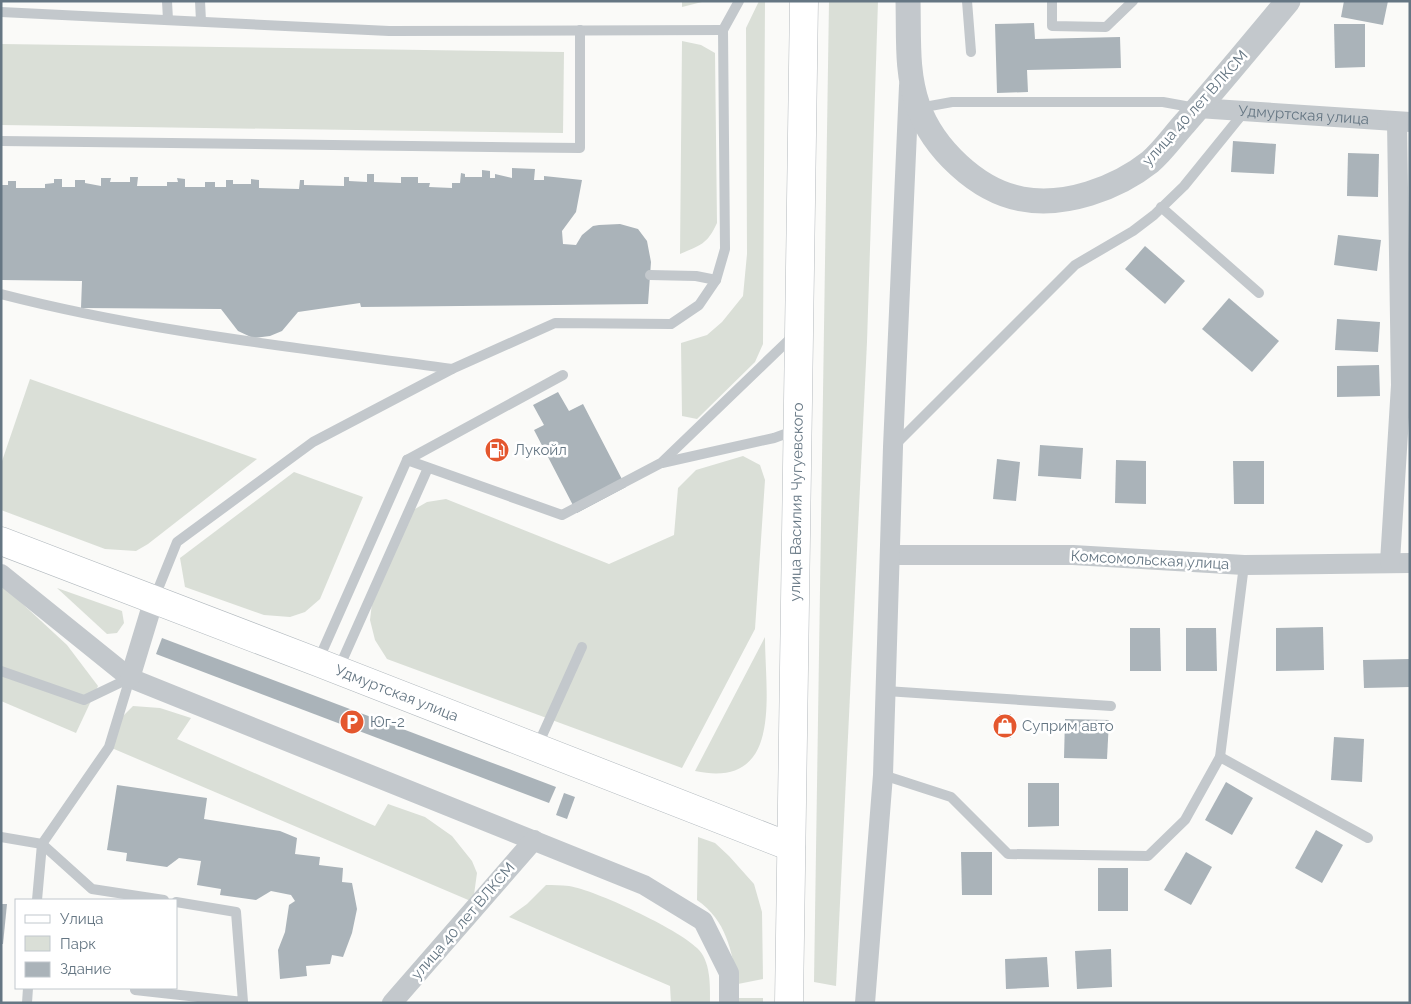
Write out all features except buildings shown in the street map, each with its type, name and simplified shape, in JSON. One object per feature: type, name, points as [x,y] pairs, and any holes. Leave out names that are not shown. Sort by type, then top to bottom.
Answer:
[{"type":"main road","name":"улица Василия Чугуевского","points":[[789,1003],[796,430],[804,1]]},
{"type":"main road","name":"Удмуртская улица","points":[[1,541],[328,666],[791,847]]},
{"type":"street","name":"улица 40 лет ВЛКСМ","points":[[908,1],[909,77],[918,108],[947,154],[968,173],[993,189],[1022,199],[1053,200],[1087,194],[1120,181],[1150,162],[1288,1]]},
{"type":"street","points":[[865,1003],[883,775],[893,447],[909,77]]},
{"type":"street","name":"Удмуртская улица","points":[[1198,108],[1404,122]]},
{"type":"street","points":[[1400,562],[1405,385],[1404,122]]},
{"type":"street","name":"Комсомольская улица","points":[[890,555],[1073,555],[1244,565],[1400,562]]},
{"type":"street","points":[[1,574],[130,678],[644,885],[703,921],[729,973],[729,1003]]},
{"type":"street","points":[[130,678],[154,599]]},
{"type":"street","name":"улица 40 лет ВЛКСМ","points":[[392,1003],[534,840]]},
{"type":"lane","points":[[167,1],[168,20]]},
{"type":"lane","points":[[200,1],[201,21]]},
{"type":"lane","points":[[154,599],[177,542],[313,442],[452,369],[555,323],[671,324],[699,305],[716,280],[725,249],[723,30],[739,1]]},
{"type":"lane","points":[[967,1],[971,52]]},
{"type":"lane","points":[[1052,1],[1052,26],[1106,28],[1133,1]]},
{"type":"lane","points":[[1,12],[389,31],[723,30]]},
{"type":"lane","points":[[1,141],[580,148],[580,30]]},
{"type":"lane","points":[[918,108],[952,102],[1162,102],[1198,108]]},
{"type":"lane","points":[[893,447],[1075,265],[1133,230],[1161,208],[1184,186],[1244,112]]},
{"type":"lane","points":[[1161,208],[1259,293]]},
{"type":"lane","points":[[650,275],[696,276],[716,280]]},
{"type":"lane","points":[[1,294],[82,313],[261,342],[452,369]]},
{"type":"lane","points":[[661,463],[798,331]]},
{"type":"lane","points":[[328,666],[407,460],[562,375]]},
{"type":"lane","points":[[407,460],[562,515],[661,463],[774,438],[796,430]]},
{"type":"lane","points":[[328,666],[428,468]]},
{"type":"lane","points":[[883,775],[951,797],[1008,854],[1148,856],[1186,820],[1220,757],[1244,565]]},
{"type":"lane","points":[[536,747],[582,647]]},
{"type":"lane","points":[[1,671],[84,700],[130,678]]},
{"type":"lane","points":[[37,899],[42,844],[109,747],[130,678]]},
{"type":"lane","points":[[886,691],[1111,706]]},
{"type":"lane","points":[[1220,757],[1368,838]]},
{"type":"lane","points":[[1,838],[42,844],[92,889],[157,899]]},
{"type":"lane","points":[[135,990],[244,1002],[236,912],[178,902]]},
{"type":"lane","points":[[27,1003],[28,989]]},
{"type":"green space","points":[[682,1],[706,1],[682,7]]},
{"type":"green space","points":[[759,1],[765,1],[763,344],[755,362],[697,419],[682,416],[681,343],[707,335],[722,322],[743,296],[747,254],[746,28]]},
{"type":"green space","points":[[829,1],[878,1],[867,342],[836,986],[814,982]]},
{"type":"green space","points":[[682,41],[701,45],[715,53],[717,223],[706,240],[680,254]]},
{"type":"green space","points":[[1,44],[564,52],[563,133],[1,125]]},
{"type":"green space","points":[[30,379],[257,459],[148,544],[136,551],[105,549],[1,510],[1,464]]},
{"type":"green space","points":[[743,456],[760,465],[765,480],[755,629],[682,768],[387,659],[375,640],[370,620],[372,603],[408,513],[427,502],[446,499],[609,564],[674,535],[678,488],[696,470]]},
{"type":"green space","points":[[294,472],[363,497],[320,599],[305,612],[290,617],[264,615],[185,587],[180,558]]},
{"type":"green space","points":[[1,584],[67,645],[98,686],[76,733],[1,701]]},
{"type":"green space","points":[[57,588],[122,611],[124,623],[117,633],[107,634]]},
{"type":"green space","points":[[765,637],[766,709],[763,732],[756,752],[743,766],[724,773],[695,771]]},
{"type":"green space","points":[[133,706],[160,708],[191,718],[177,739],[375,826],[388,804],[425,817],[452,836],[472,861],[477,873],[473,902],[107,746],[118,721]]},
{"type":"green space","points":[[698,837],[715,843],[754,884],[762,912],[763,979],[738,984],[726,937],[715,917],[697,900]]},
{"type":"green space","points":[[546,885],[569,886],[616,902],[655,921],[687,940],[702,953],[705,960],[709,974],[710,1003],[671,1003],[670,986],[509,917],[527,904]]},
{"type":"green space","points":[[735,998],[763,998],[763,1003],[735,1003]]},
{"type":"place","name":"Лукойл","points":[[497,450]]},
{"type":"place","name":"Юг-2","points":[[352,722]]},
{"type":"place","name":"Суприм авто","points":[[1005,726]]}]
